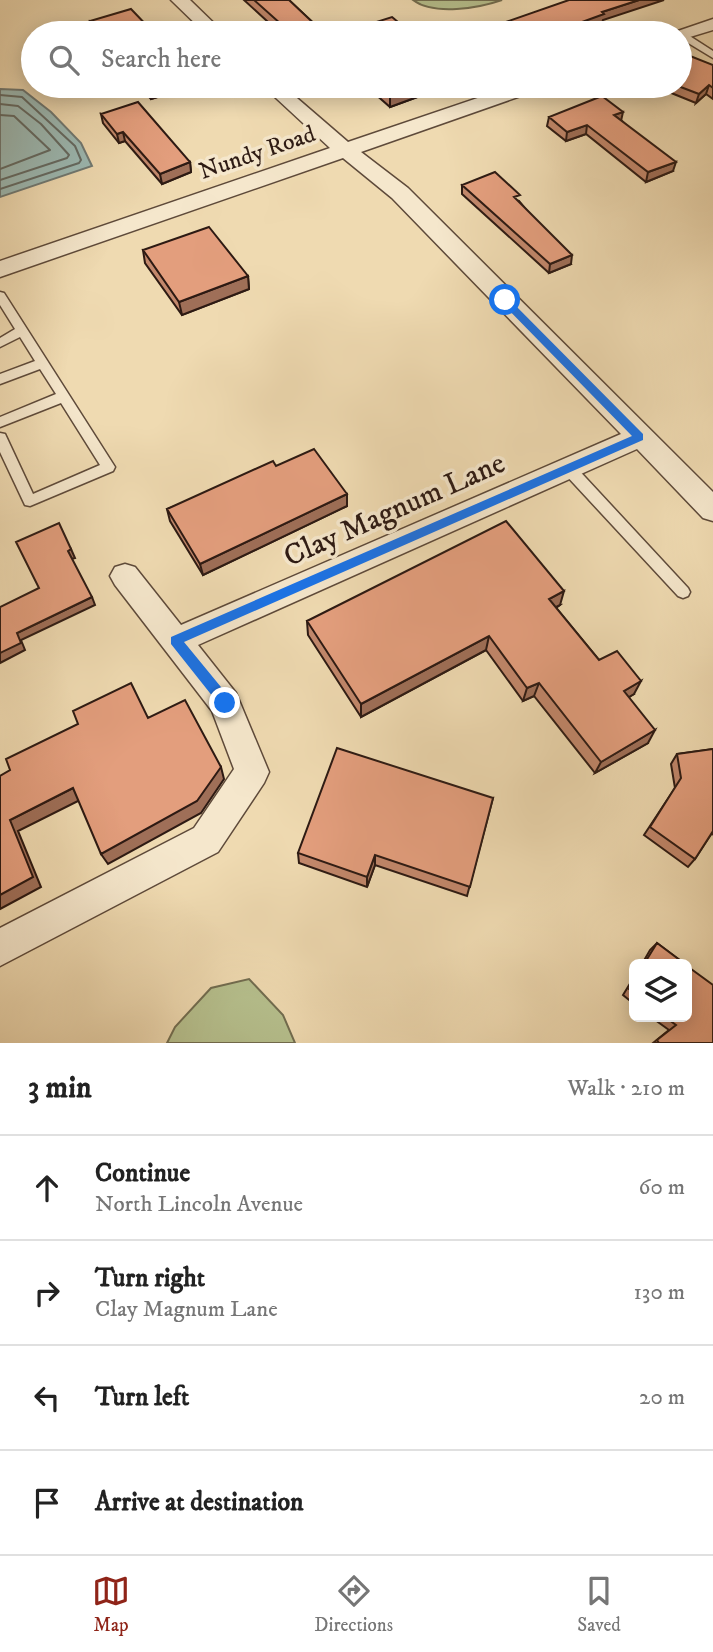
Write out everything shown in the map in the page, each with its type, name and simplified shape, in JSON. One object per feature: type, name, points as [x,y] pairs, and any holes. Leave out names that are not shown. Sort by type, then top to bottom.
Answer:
[{"type":"street","points":[[180,0],[202,21]]},
{"type":"street","points":[[692,31],[713,24]]},
{"type":"street","points":[[285,98],[315,126],[400,193],[713,510]]},
{"type":"street","name":"Nundy Road","points":[[0,269],[496,98]]},
{"type":"street","name":"Clay Magnum Lane","points":[[176,640],[639,437]]},
{"type":"street","points":[[0,947],[206,840],[252,772],[225,703],[125,576]]},
{"type":"lane","points":[[692,42],[713,55]]},
{"type":"lane","points":[[0,296],[108,467],[30,501],[0,438]]},
{"type":"lane","points":[[0,343],[22,331]]},
{"type":"lane","points":[[0,379],[42,363]]},
{"type":"lane","points":[[0,422],[64,396]]},
{"type":"lane","points":[[568,468],[683,592]]},
{"type":"green space","points":[[413,0],[502,0],[469,8],[444,9],[422,5]]},
{"type":"green space","points":[[249,979],[283,1015],[295,1043],[167,1043],[175,1027],[211,988]]},
{"type":"water","points":[[0,89],[21,90],[21,98],[33,98],[81,143],[92,166],[0,197]]},
{"type":"building","points":[[254,0],[289,0],[311,21],[278,21]]},
{"type":"building","points":[[569,0],[639,0],[602,12],[604,14],[585,21],[509,21]]},
{"type":"building","points":[[131,9],[142,21],[90,21]]},
{"type":"building","points":[[392,17],[397,21],[379,21]]},
{"type":"building","points":[[692,57],[713,65],[713,88],[709,85],[699,94],[692,91]]},
{"type":"building","points":[[597,98],[605,98],[623,112],[614,115],[676,162],[648,172],[587,125],[567,132],[549,117]]},
{"type":"building","points":[[138,102],[190,162],[160,174],[123,132],[117,134],[101,114]]},
{"type":"building","points":[[495,172],[520,195],[514,197],[572,255],[550,264],[462,185]]},
{"type":"building","points":[[209,227],[248,276],[179,302],[143,250]]},
{"type":"building","points":[[314,449],[347,494],[200,564],[167,509],[273,461],[276,466]]},
{"type":"building","points":[[506,521],[564,591],[549,599],[599,660],[617,651],[641,681],[624,691],[655,730],[601,762],[539,683],[527,688],[489,636],[361,704],[307,621]]},
{"type":"building","points":[[59,523],[71,549],[68,551],[92,597],[17,633],[21,643],[0,653],[0,607],[39,588],[16,542]]},
{"type":"building","points":[[131,683],[148,718],[185,700],[221,767],[197,801],[101,854],[73,788],[10,820],[33,877],[0,895],[0,776],[10,770],[6,759],[78,724],[73,711]]},
{"type":"building","points":[[337,748],[493,798],[470,887],[375,855],[367,877],[298,853]]},
{"type":"building","points":[[713,749],[713,831],[695,859],[650,827],[681,778],[677,754]]},
{"type":"building","points":[[657,943],[678,959],[647,959]]},
{"type":"building","points":[[692,970],[713,985],[713,1043],[659,1043],[657,1040],[676,1025],[672,1022],[692,1022]]},
{"type":"route","points":[[225,703],[176,640],[639,437],[505,300]]}]
